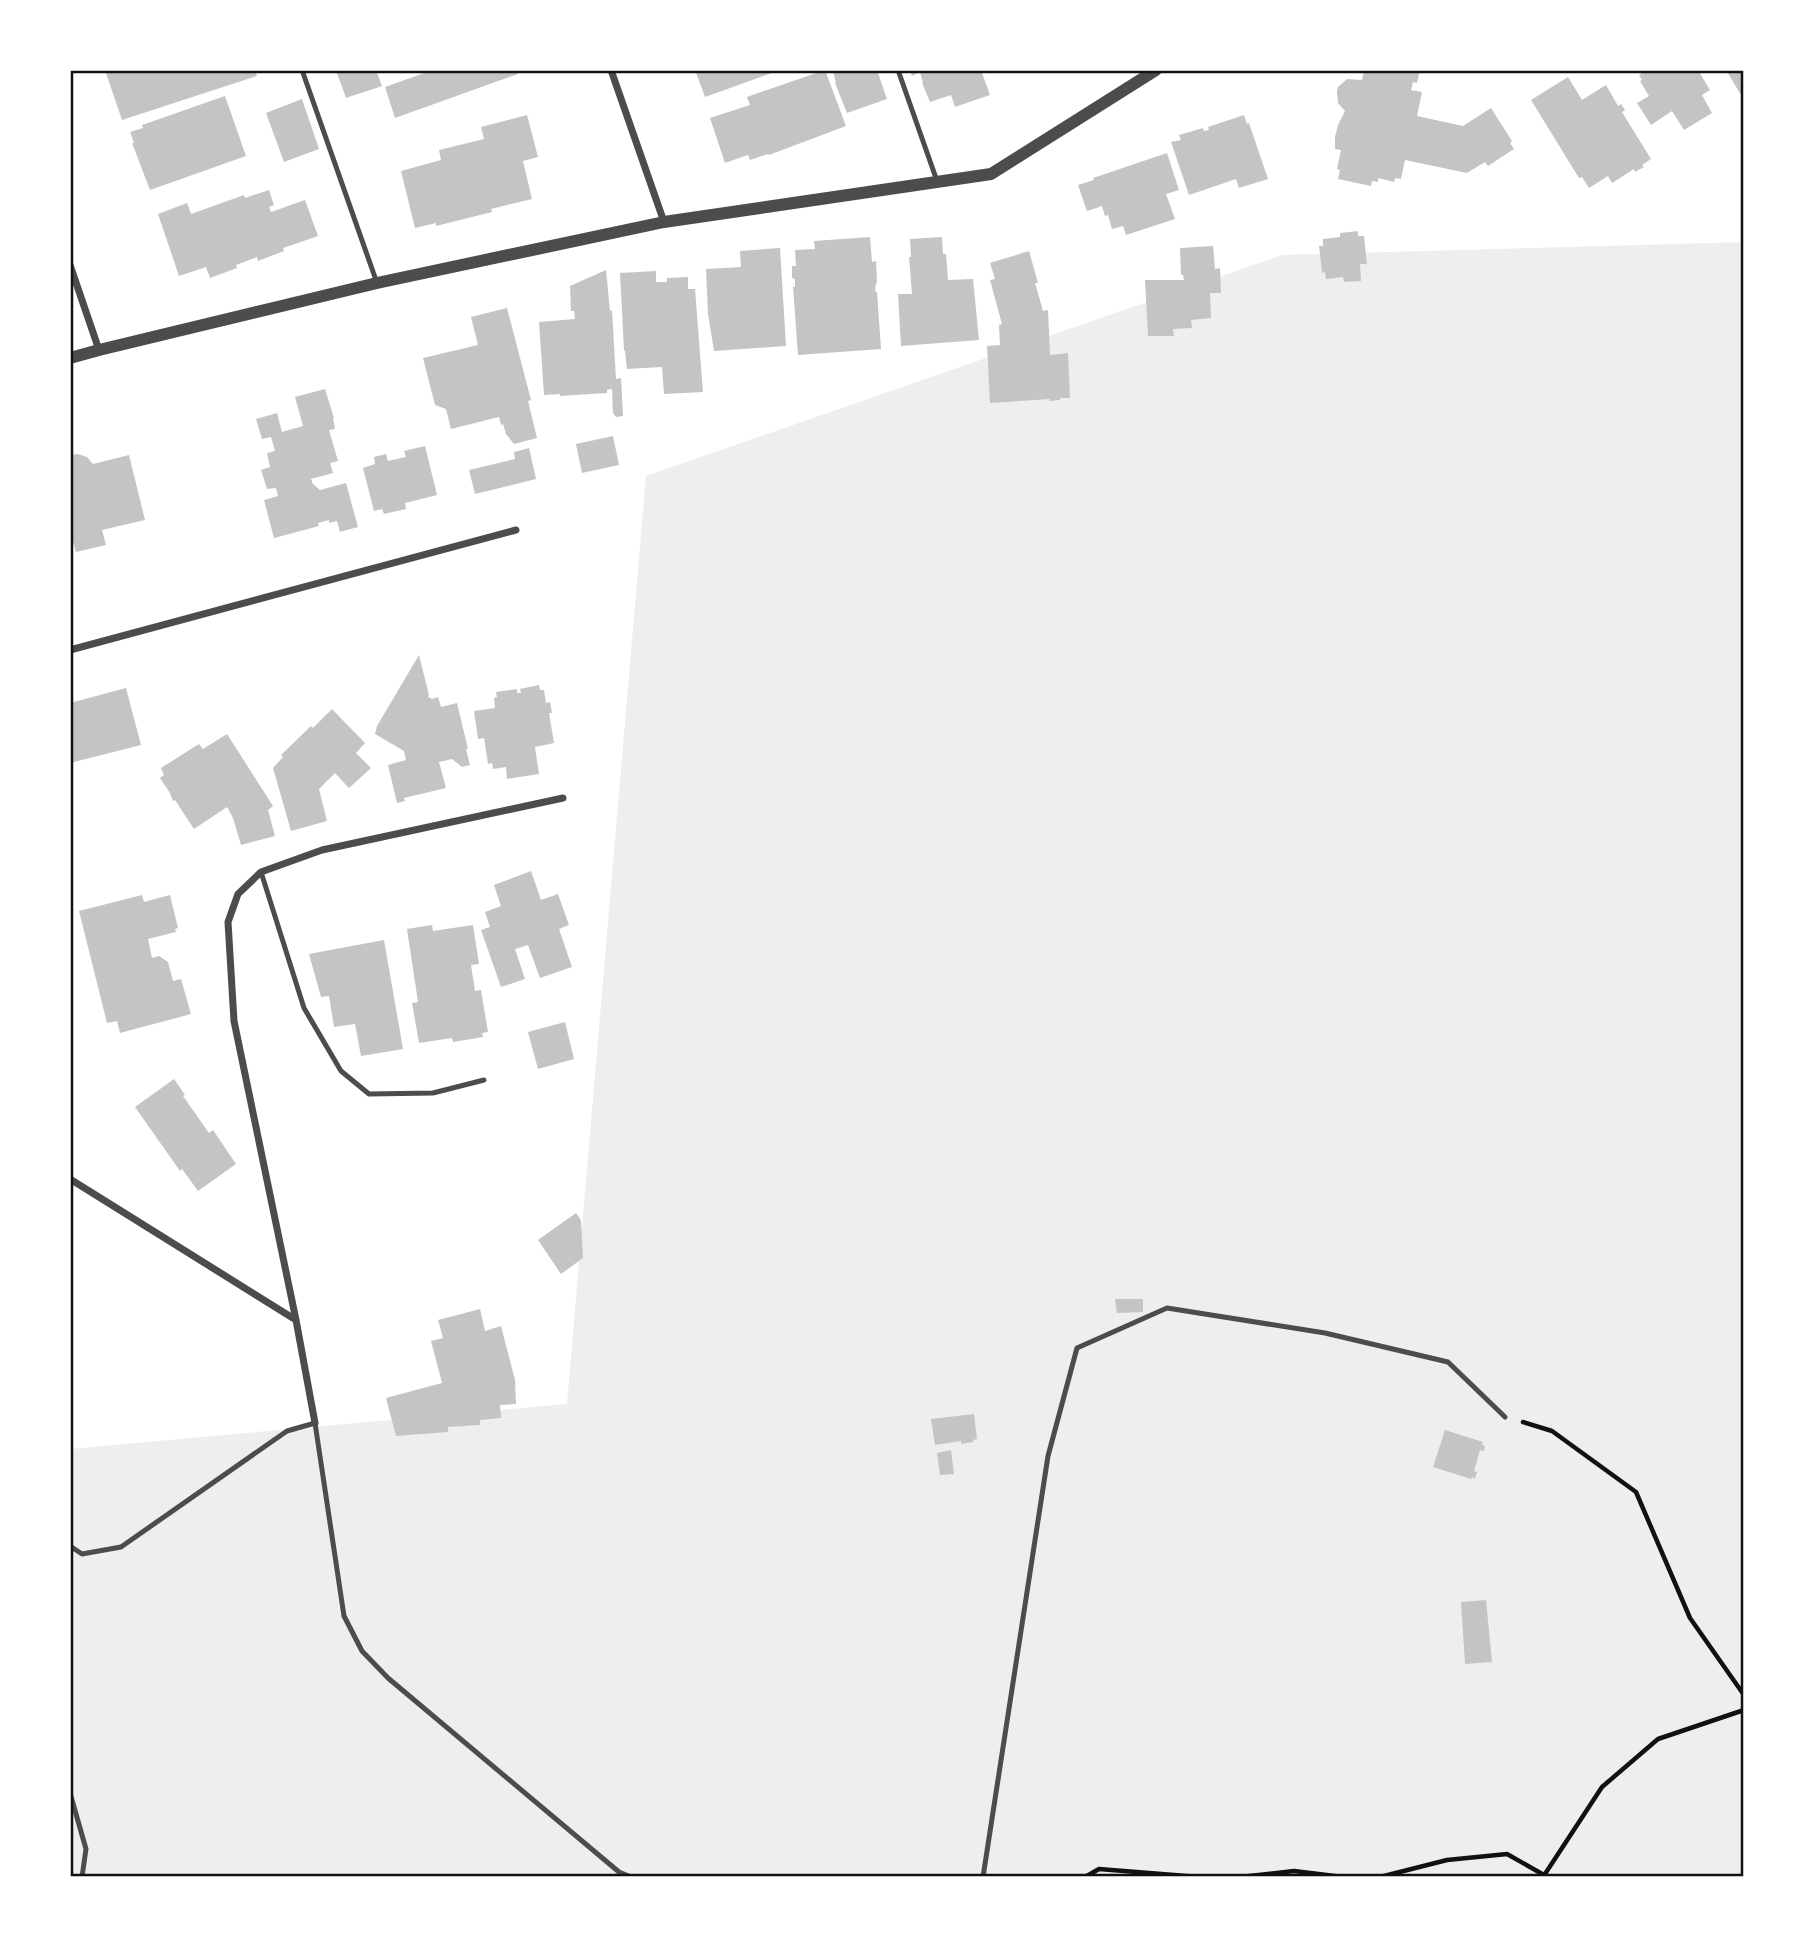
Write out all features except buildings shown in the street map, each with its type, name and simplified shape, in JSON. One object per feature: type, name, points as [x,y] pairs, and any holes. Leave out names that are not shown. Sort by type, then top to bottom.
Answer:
[{"type":"street","points":[[611,70],[664,222]]},
{"type":"street","points":[[70,358],[377,284],[664,222],[991,174],[1156,70]]},
{"type":"street","points":[[70,265],[99,350]]},
{"type":"street","points":[[70,650],[516,530]]},
{"type":"street","points":[[315,1423],[234,1021],[228,922],[238,894],[261,872],[322,850],[563,798]]},
{"type":"street","points":[[70,1179],[296,1320]]},
{"type":"lane","points":[[302,70],[377,284]]},
{"type":"lane","points":[[898,70],[937,181]]},
{"type":"lane","points":[[261,872],[304,1008],[341,1071],[369,1094],[433,1093],[484,1080]]},
{"type":"lane","points":[[983,1877],[1048,1456],[1077,1348],[1167,1308],[1325,1334],[1448,1362],[1506,1417]]},
{"type":"lane","points":[[70,1546],[82,1554],[121,1547],[287,1431],[315,1423],[344,1616],[362,1651],[388,1678],[619,1872],[631,1877]]},
{"type":"lane","points":[[70,1793],[86,1849],[82,1877]]},
{"type":"path","points":[[1506,1417],[1552,1431],[1636,1492],[1690,1618],[1744,1695]]},
{"type":"path","points":[[1380,1877],[1447,1860],[1507,1854],[1543,1876],[1602,1787],[1658,1739],[1744,1710]]},
{"type":"path","points":[[1085,1877],[1099,1869],[1199,1877]]},
{"type":"path","points":[[1240,1877],[1294,1871],[1343,1877]]},
{"type":"shaded area","points":[[1744,242],[1744,1877],[70,1877],[70,1449],[567,1404],[646,476],[1282,255]]}]
